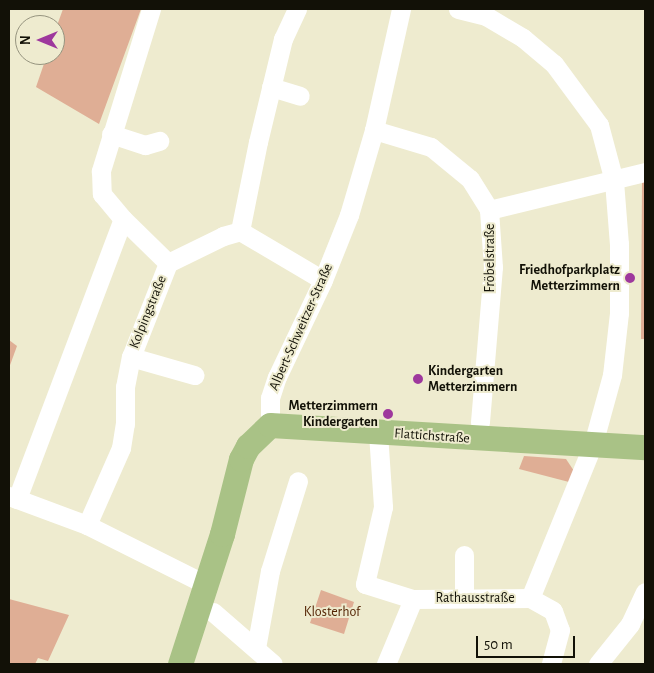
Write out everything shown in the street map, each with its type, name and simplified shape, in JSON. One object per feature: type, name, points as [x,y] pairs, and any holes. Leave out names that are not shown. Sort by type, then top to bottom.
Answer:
[{"type":"main road","name":"Flattichstraße","points":[[270,426],[645,447]]},
{"type":"main road","points":[[180,664],[231,502],[241,459],[248,446],[270,426]]},
{"type":"street","points":[[151,9],[101,171],[102,194],[123,219],[168,263]]},
{"type":"street","points":[[297,9],[283,39],[240,231],[323,280]]},
{"type":"street","name":"Albert-Schweitzer-Straße","points":[[270,426],[270,398],[277,377],[323,280],[349,215],[374,130],[401,9]]},
{"type":"street","name":"Rathausstraße","points":[[378,432],[383,507],[365,584],[413,599],[530,598],[594,444],[612,375],[619,313],[619,244],[614,181],[599,125],[554,64],[523,38],[486,16],[458,9]]},
{"type":"street","points":[[271,87],[300,96]]},
{"type":"street","name":"Fröbelstraße","points":[[374,130],[431,147],[470,179],[490,210],[493,267],[480,422]]},
{"type":"street","points":[[111,134],[145,145],[159,141]]},
{"type":"street","points":[[490,210],[645,172]]},
{"type":"street","points":[[123,219],[68,369],[13,498],[87,525],[205,584]]},
{"type":"street","name":"Kolpingstraße","points":[[87,525],[121,448],[125,424],[125,387],[131,356],[168,263],[222,236],[240,231]]},
{"type":"street","name":"Kolpingstraße","points":[[131,356],[194,375]]},
{"type":"street","points":[[256,648],[270,571],[298,481]]},
{"type":"street","points":[[464,555],[464,598]]},
{"type":"street","points":[[598,664],[630,624],[645,592]]},
{"type":"street","points":[[530,598],[553,612],[560,630],[551,664]]},
{"type":"street","points":[[386,664],[413,599]]},
{"type":"street","points":[[213,612],[273,664]]},
{"type":"green space","points":[[63,9],[141,9],[99,124],[36,87],[44,65],[65,65],[65,15],[61,15]]},
{"type":"green space","points":[[642,181],[645,181],[645,339],[641,339]]},
{"type":"green space","points":[[9,340],[17,346],[9,368]]},
{"type":"green space","points":[[524,456],[566,459],[574,471],[569,482],[519,469]]},
{"type":"green space","name":"Klosterhof","points":[[321,590],[354,602],[344,634],[310,623]]},
{"type":"green space","points":[[9,599],[69,615],[48,661],[38,658],[35,664],[9,664]]},
{"type":"place","name":"Friedhofparkplatz Metterzimmern","points":[[630,278]]},
{"type":"place","name":"Kindergarten Metterzimmern","points":[[418,379]]},
{"type":"place","name":"Metterzimmern Kindergarten","points":[[388,414]]}]
